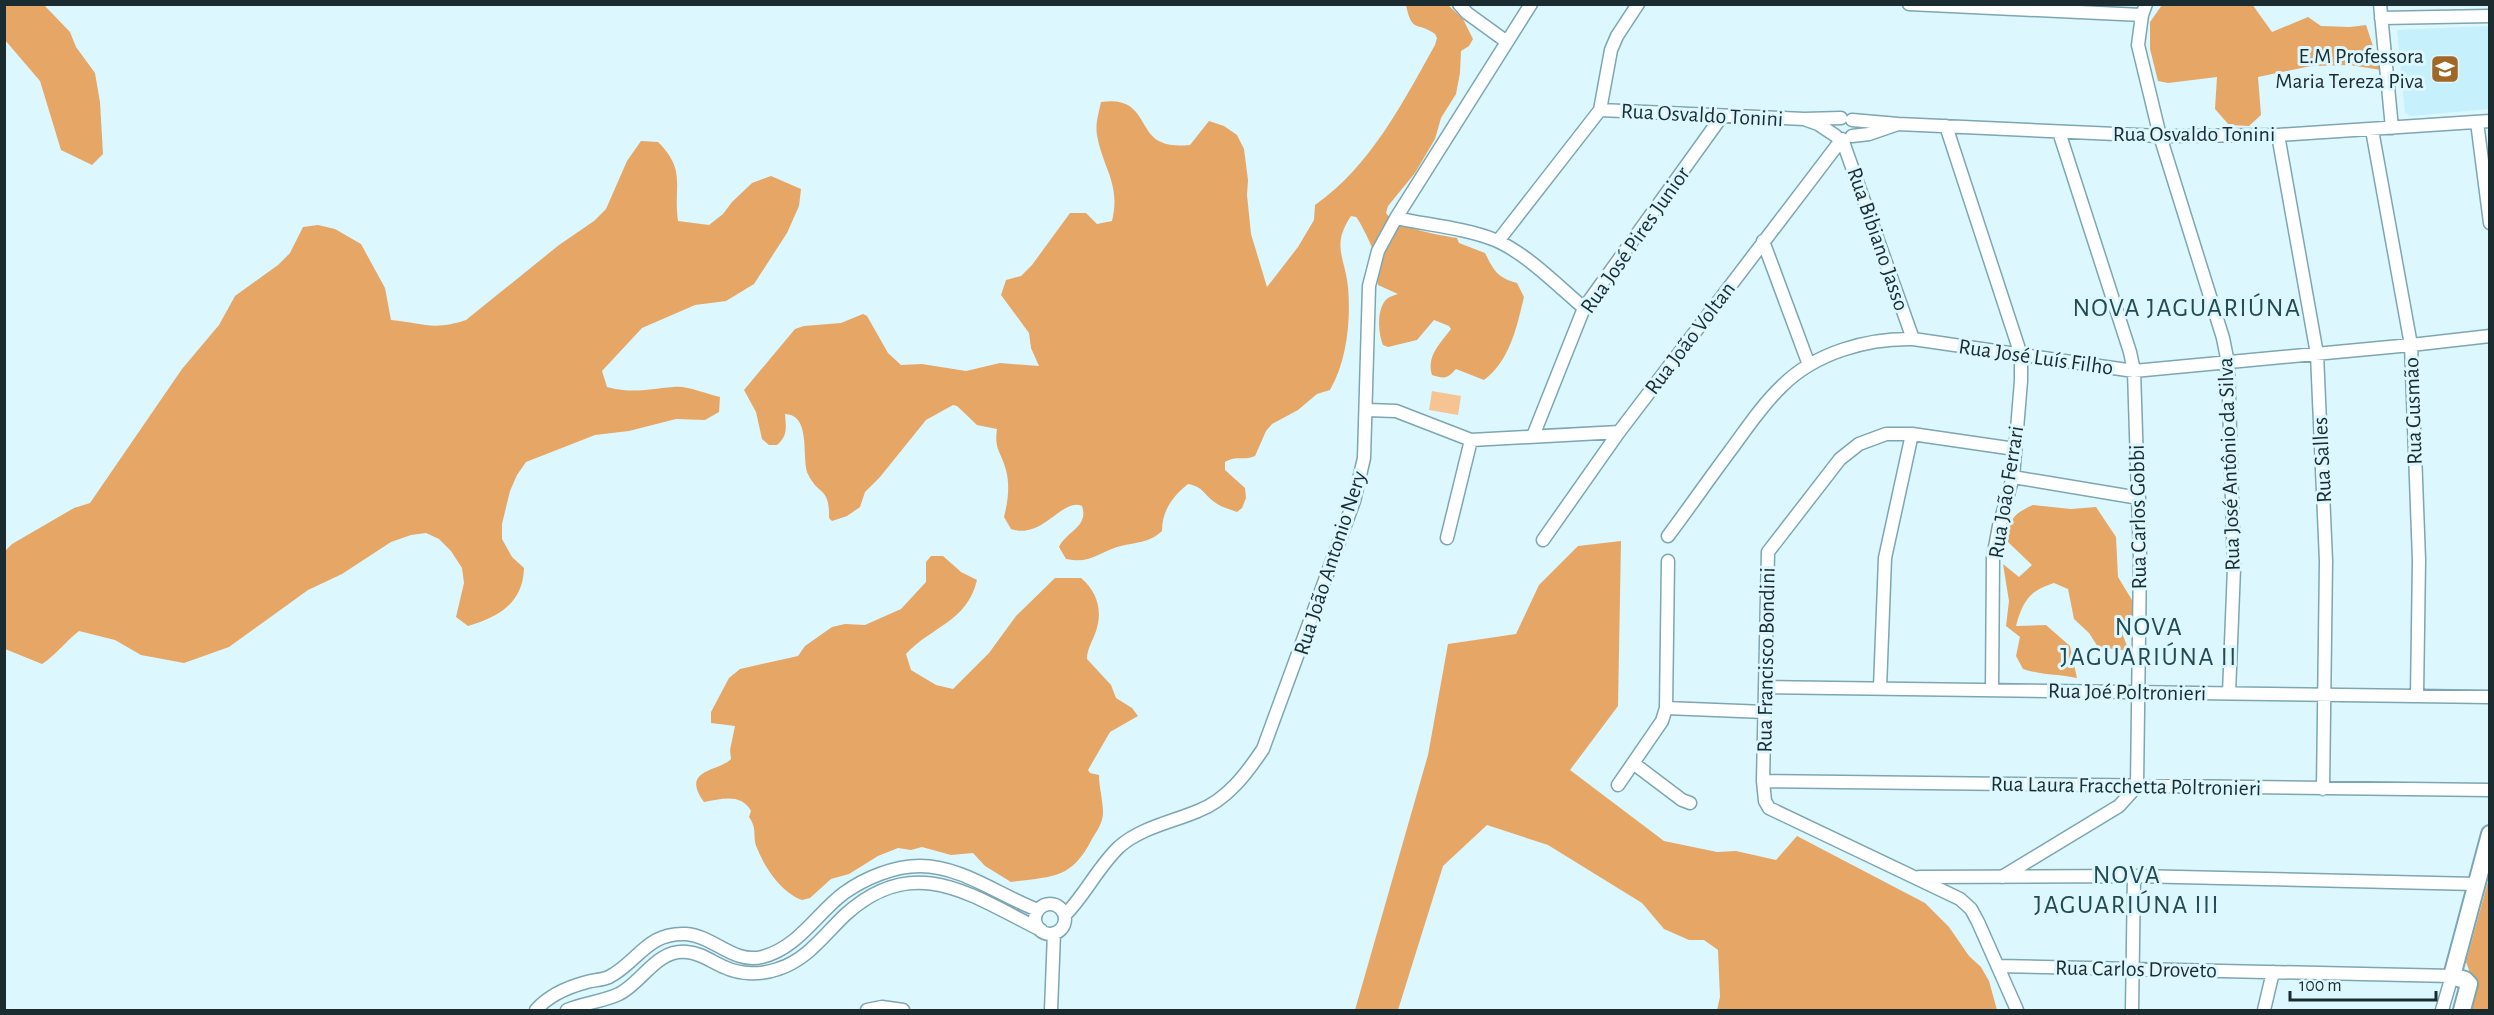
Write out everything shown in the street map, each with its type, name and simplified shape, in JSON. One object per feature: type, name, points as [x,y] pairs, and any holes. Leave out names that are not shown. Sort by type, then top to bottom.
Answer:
[{"type":"street","points":[[1459,4],[1467,14],[1507,42]]},
{"type":"street","name":"Rua João Antonio Nery","points":[[1065,915],[1079,901],[1120,847],[1148,830],[1201,811],[1225,795],[1247,774],[1263,749],[1354,501],[1364,458],[1370,286],[1378,251],[1396,218],[1531,4]]},
{"type":"street","points":[[1498,241],[1600,110],[1611,50],[1617,36],[1638,4]]},
{"type":"street","points":[[1910,4],[2144,10]]},
{"type":"street","points":[[2380,4],[2392,128]]},
{"type":"street","name":"Rua José Antônio da Silva","points":[[2144,10],[2138,45],[2160,136],[2223,338],[2228,363],[2234,568],[2229,693]]},
{"type":"street","points":[[2381,18],[2490,16]]},
{"type":"street","name":"Rua Osvaldo Tonini","points":[[1600,110],[1846,119],[1898,124],[2160,136],[2278,135],[2483,122]]},
{"type":"street","name":"Rua José Pires Junior","points":[[1533,436],[1584,308],[1722,116]]},
{"type":"street","name":"Rua Osvaldo Tonini","points":[[1804,119],[1844,137],[1869,134],[1898,124]]},
{"type":"street","points":[[1846,119],[1855,127],[1844,137],[1834,126],[1846,119]]},
{"type":"street","points":[[2483,122],[2490,223]]},
{"type":"street","name":"Rua João Ferrari","points":[[1946,126],[2021,355],[2013,477],[1999,526],[1993,558],[1992,690]]},
{"type":"street","name":"Rua Gusmão","points":[[2372,130],[2411,345],[2419,560],[2417,696]]},
{"type":"street","name":"Rua Carlos Gobbi","points":[[2059,132],[2130,352],[2134,371],[2140,558],[2137,786]]},
{"type":"street","name":"Rua Salles","points":[[2278,135],[2317,354],[2326,561],[2323,789]]},
{"type":"street","name":"Rua João Voltan","points":[[1543,540],[1619,432],[1844,137]]},
{"type":"street","name":"Rua Bibiano Jasso","points":[[1844,137],[1913,339]]},
{"type":"street","points":[[1396,218],[1498,241],[1529,262],[1584,308]]},
{"type":"street","points":[[1763,241],[1809,365]]},
{"type":"street","name":"Rua José Luís Filho","points":[[1668,536],[1763,405],[1784,384],[1809,365],[1840,351],[1867,343],[1892,339],[1913,339],[2134,371],[2490,336]]},
{"type":"street","points":[[1367,410],[1396,411],[1471,440],[1619,432]]},
{"type":"street","name":"Rua Francisco Bondini","points":[[1914,877],[1769,808],[1765,801],[1763,781],[1768,552],[1840,459],[1859,444],[1886,434],[1912,434],[2015,449]]},
{"type":"street","points":[[1880,688],[1885,558],[1912,434]]},
{"type":"street","points":[[1447,538],[1471,440]]},
{"type":"street","points":[[2013,477],[2139,498]]},
{"type":"street","points":[[1618,785],[1662,721],[1666,708],[1668,561]]},
{"type":"street","name":"Rua Joé Poltronieri","points":[[1765,687],[2490,697]]},
{"type":"street","points":[[1666,708],[1765,712]]},
{"type":"street","points":[[1633,763],[1682,800],[1690,803]]},
{"type":"street","name":"Rua Laura Fracchetta Poltronieri","points":[[1763,781],[2490,790]]},
{"type":"street","points":[[2002,877],[2119,806],[2137,786]]},
{"type":"street","points":[[2442,1011],[2490,834]]},
{"type":"street","points":[[536,1011],[542,1003],[563,989],[607,978],[622,968],[647,945],[665,936],[687,934],[704,938],[731,954],[747,958],[763,957],[788,944],[813,925],[843,894],[868,879],[894,869],[920,866],[941,868],[962,875],[1038,910]]},
{"type":"street","points":[[1914,877],[2134,876],[2476,884]]},
{"type":"street","points":[[2132,1011],[2134,876]]},
{"type":"street","points":[[1914,877],[1960,899],[1971,909],[2017,1011]]},
{"type":"street","points":[[567,1011],[580,1004],[618,994],[631,986],[658,960],[672,953],[686,952],[700,955],[738,972],[755,974],[779,969],[817,946],[845,915],[865,900],[888,888],[915,882],[942,884],[966,893],[1041,930],[1054,933],[1063,927],[1065,915],[1056,905],[1049,904],[1038,910]]},
{"type":"street","points":[[1038,910],[1036,921],[1041,930]]},
{"type":"street","points":[[1051,1011],[1054,933]]},
{"type":"street","name":"Rua Carlos Droveto","points":[[1998,966],[2452,976]]},
{"type":"street","points":[[2264,1011],[2273,972]]},
{"type":"street","points":[[2452,976],[2465,980],[2469,984],[2462,1011]]},
{"type":"street","points":[[867,1011],[882,1007],[903,1011]]},
{"type":"shaded area","points":[[5,4],[44,5],[70,32],[76,47],[95,73],[100,102],[103,154],[92,165],[61,150],[40,81],[5,40]]},
{"type":"shaded area","points":[[2252,4],[2272,32],[2308,17],[2321,26],[2366,25],[2381,70],[2350,65],[2311,66],[2258,77],[2261,115],[2249,126],[2229,125],[2215,109],[2217,77],[2168,83],[2158,81],[2150,49],[2150,22],[2162,5]]},
{"type":"shaded area","points":[[1406,5],[1448,5],[1463,19],[1473,39],[1469,46],[1461,51],[1456,94],[1441,118],[1435,139],[1415,173],[1388,206],[1386,213],[1408,227],[1457,238],[1459,243],[1485,253],[1497,273],[1517,283],[1524,297],[1515,331],[1500,363],[1484,380],[1456,369],[1445,377],[1432,375],[1432,356],[1451,329],[1434,320],[1417,340],[1388,347],[1383,345],[1379,327],[1381,307],[1388,298],[1398,294],[1378,285],[1376,256],[1358,220],[1351,216],[1345,226],[1340,244],[1348,287],[1349,313],[1344,353],[1336,379],[1330,390],[1317,394],[1298,410],[1272,424],[1266,431],[1255,456],[1225,462],[1225,470],[1245,488],[1246,498],[1242,508],[1237,512],[1219,505],[1200,489],[1188,484],[1169,505],[1162,524],[1162,531],[1157,535],[1117,547],[1093,558],[1066,559],[1059,547],[1080,524],[1082,506],[1067,507],[1033,529],[1022,531],[1011,529],[1004,517],[1008,482],[997,446],[997,429],[977,425],[957,406],[953,405],[926,420],[865,492],[860,507],[847,516],[832,521],[829,518],[828,501],[808,474],[804,438],[799,422],[793,416],[785,414],[786,431],[781,442],[777,445],[769,445],[762,439],[756,412],[744,390],[795,329],[804,326],[841,323],[863,314],[867,316],[888,353],[901,365],[922,364],[966,371],[1000,363],[1039,366],[1031,348],[1029,333],[1001,295],[1006,280],[1021,276],[1032,265],[1070,213],[1086,213],[1097,224],[1112,221],[1113,186],[1097,131],[1101,102],[1115,101],[1126,104],[1139,116],[1154,137],[1168,144],[1190,145],[1209,121],[1224,126],[1237,135],[1244,149],[1251,234],[1267,287],[1298,247],[1314,220],[1315,205],[1335,190],[1369,153],[1384,132],[1435,45],[1437,38],[1435,34],[1413,23]]},
{"type":"shaded area","name":"E.M Professora Maria Tereza Piva","points":[[2489,26],[2489,109],[2411,116],[2405,113],[2397,30]]},
{"type":"shaded area","points":[[641,141],[658,142],[673,162],[677,179],[678,221],[709,225],[723,214],[752,183],[771,176],[801,189],[799,206],[787,233],[754,284],[726,301],[695,305],[642,328],[602,371],[607,387],[616,389],[678,387],[690,388],[720,397],[719,412],[705,420],[676,419],[629,431],[595,435],[526,462],[510,491],[502,524],[502,539],[512,557],[524,568],[519,591],[507,607],[490,618],[468,626],[456,617],[464,583],[462,568],[451,551],[439,539],[426,533],[391,542],[342,574],[308,590],[229,647],[184,663],[141,655],[115,640],[79,631],[42,664],[5,649],[5,551],[12,544],[74,508],[90,503],[182,369],[219,325],[235,296],[278,265],[290,253],[303,227],[318,225],[335,229],[361,244],[385,288],[391,320],[436,326],[455,323],[466,320],[559,245],[594,221],[606,209],[627,161]]},
{"type":"shaded area","points":[[1432,391],[1461,396],[1458,415],[1429,410]]},
{"type":"shaded area","points":[[2033,505],[2071,509],[2096,507],[2116,537],[2118,577],[2135,605],[2133,627],[2122,633],[2129,651],[2098,647],[2089,633],[2074,619],[2068,589],[2054,583],[2038,590],[2028,598],[2016,626],[2046,625],[2070,646],[2077,678],[2023,669],[2016,656],[2020,637],[2006,626],[2009,601],[2003,564],[2019,577],[2032,565],[2008,542],[2011,523],[2021,511]]},
{"type":"shaded area","points":[[1621,541],[1618,706],[1570,770],[1664,841],[1717,852],[1736,851],[1776,860],[1797,836],[1925,903],[1949,927],[1969,956],[1981,967],[1989,981],[1997,1010],[1717,1010],[1720,997],[1718,950],[1704,940],[1689,940],[1664,929],[1642,903],[1548,845],[1487,825],[1443,866],[1398,1010],[1355,1010],[1428,755],[1448,644],[1516,634],[1539,585],[1578,546]]},
{"type":"shaded area","points":[[931,556],[943,556],[961,572],[977,580],[972,594],[957,614],[906,654],[911,670],[936,685],[953,689],[989,653],[1016,616],[1055,578],[1081,578],[1095,595],[1099,609],[1098,624],[1087,659],[1111,685],[1116,698],[1132,708],[1138,716],[1110,732],[1088,770],[1090,773],[1099,775],[1103,808],[1101,823],[1076,862],[1068,869],[1050,877],[1011,882],[985,866],[973,853],[951,855],[922,847],[911,850],[898,848],[878,856],[849,874],[831,879],[810,898],[802,900],[787,891],[764,863],[756,844],[749,817],[751,811],[747,805],[736,799],[704,802],[698,791],[696,783],[699,777],[731,759],[730,750],[735,726],[711,723],[711,712],[729,678],[740,669],[798,656],[805,646],[832,627],[845,624],[865,625],[901,609],[926,582],[926,562]]},
{"type":"shaded area","points":[[2489,878],[2489,1010],[2469,1010],[2474,984],[2466,962]]},
{"type":"place","name":"E.M Professora Maria Tereza Piva","points":[[2445,69]]},
{"type":"district","name":"NOVA JAGUARIÚNA","points":[[2187,308]]},
{"type":"district","name":"NOVA JAGUARIÚNA II","points":[[2149,642]]},
{"type":"district","name":"NOVA JAGUARIÚNA III","points":[[2127,890]]}]
